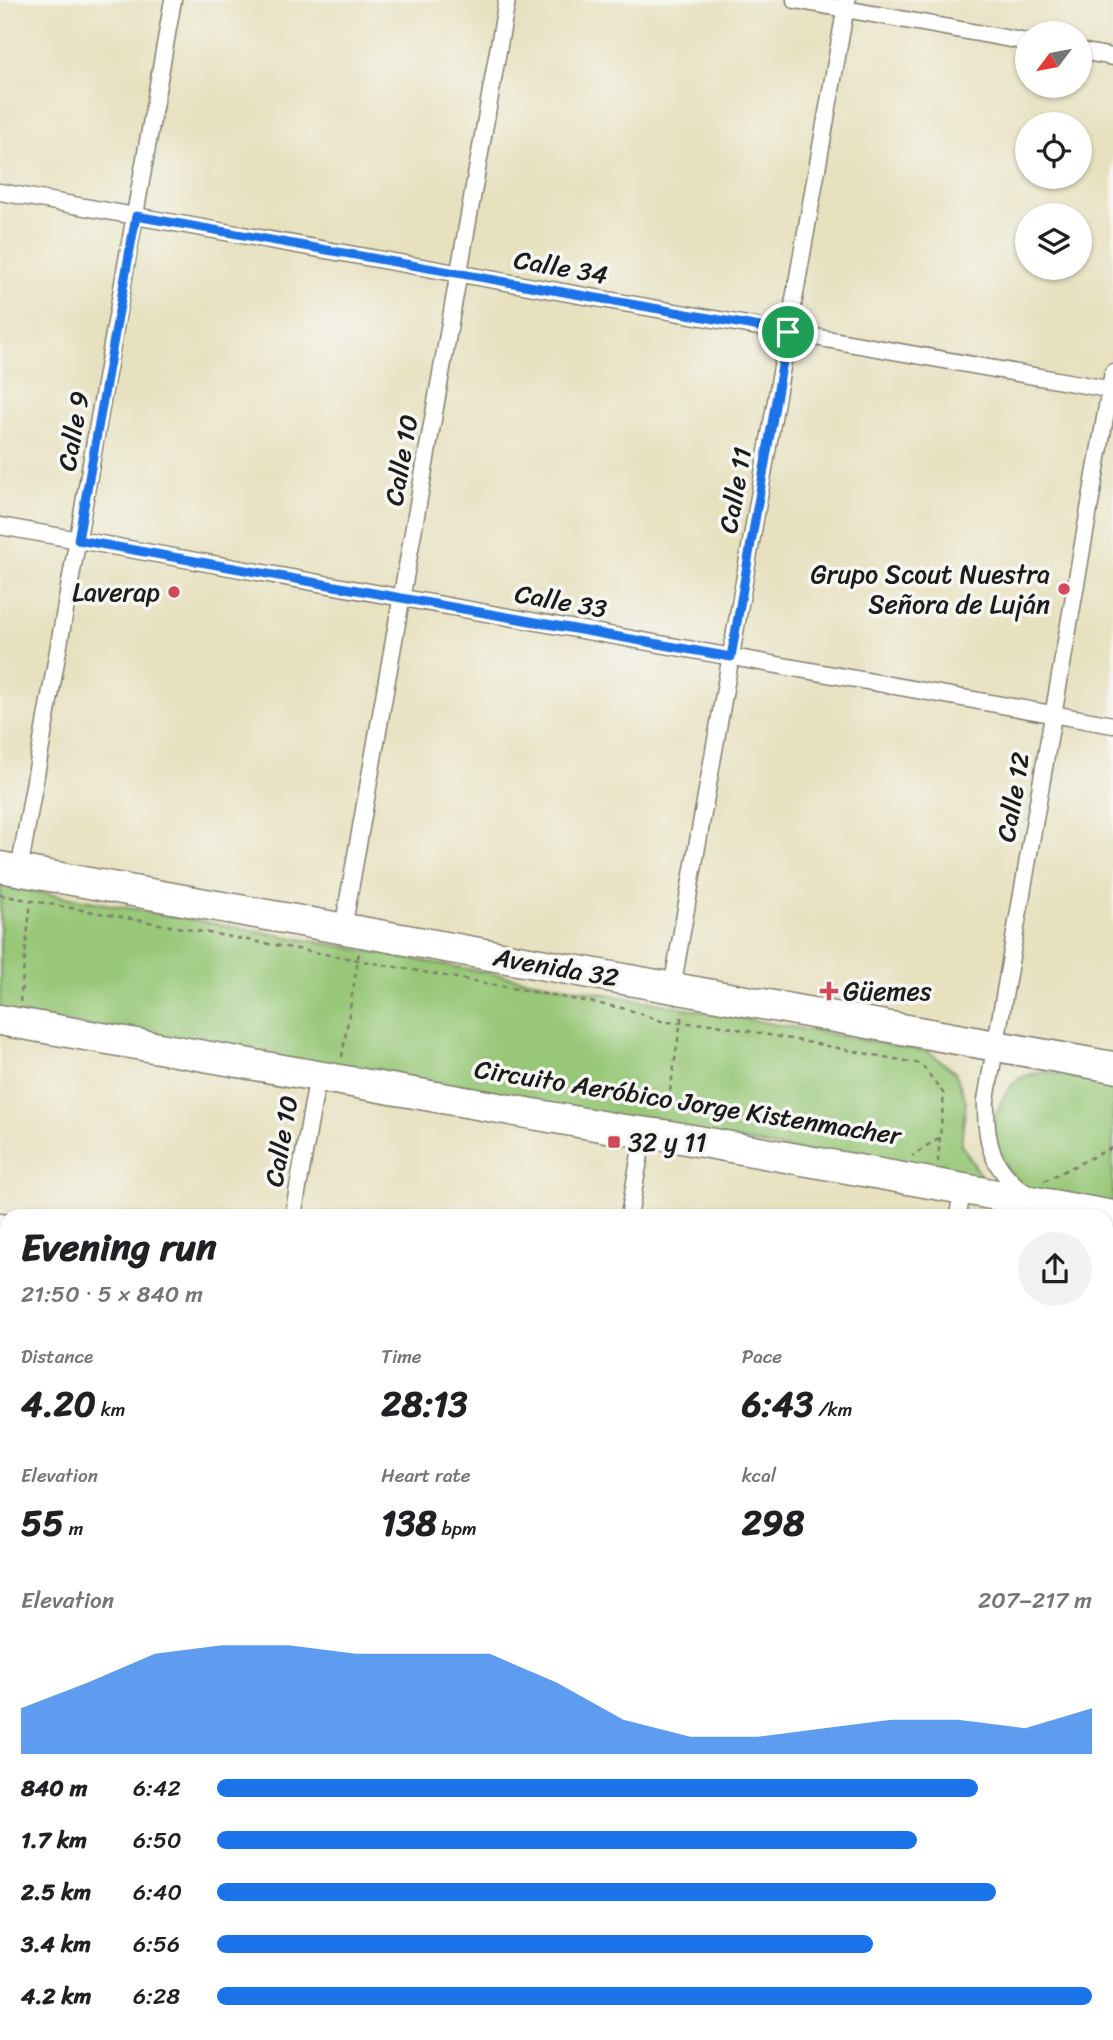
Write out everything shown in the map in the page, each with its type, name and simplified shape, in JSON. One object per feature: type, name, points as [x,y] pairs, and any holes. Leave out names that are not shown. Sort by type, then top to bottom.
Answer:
[{"type":"highway","name":"Avenida 32","points":[[10,869],[354,940],[679,989],[1113,1067]]},
{"type":"highway","points":[[10,1009],[328,1076],[654,1134],[960,1203],[1045,1193],[1092,1209]]},
{"type":"street","name":"Calle 9","points":[[10,869],[78,540],[173,0]]},
{"type":"street","name":"Calle 10","points":[[354,940],[401,598],[507,0]]},
{"type":"street","points":[[795,0],[846,5],[1015,40]]},
{"type":"street","name":"Calle 11","points":[[679,989],[731,657],[846,5]]},
{"type":"street","points":[[1092,53],[1113,57]]},
{"type":"street","name":"Calle 34","points":[[0,192],[1111,390]]},
{"type":"street","name":"Calle 12","points":[[1045,1193],[1026,1193],[1008,1181],[997,1164],[986,1122],[986,1100],[1113,372]]},
{"type":"street","name":"Calle 33","points":[[0,526],[1113,725]]},
{"type":"street","name":"Calle 10","points":[[295,1209],[328,1076]]},
{"type":"street","points":[[631,1209],[654,1134]]},
{"type":"path","name":"Circuito Aeróbico Jorge Kistenmacher","points":[[0,895],[354,940],[626,1009],[664,1022],[712,1024],[921,1064],[944,1094],[940,1138],[905,1160]]},
{"type":"path","points":[[10,1009],[31,901]]},
{"type":"path","points":[[328,1076],[354,940]]},
{"type":"path","points":[[654,1134],[680,1023],[679,989]]},
{"type":"path","points":[[1045,1193],[1113,1147]]},
{"type":"green space","points":[[0,885],[929,1052],[955,1072],[966,1101],[961,1144],[986,1184],[0,1011]]},
{"type":"green space","points":[[1046,1072],[1113,1084],[1113,1205],[1024,1191],[998,1152],[993,1131],[996,1114],[1008,1090],[1019,1079]]},
{"type":"place","name":"Grupo Scout Nuestra Señora de Luján","points":[[1064,589]]},
{"type":"place","name":"Laverap","points":[[174,592]]},
{"type":"place","name":"Güemes","points":[[829,991]]},
{"type":"place","name":"32 y 11","points":[[614,1142]]},
{"type":"route","points":[[136,216],[788,332],[731,657],[78,540],[136,216]]}]
